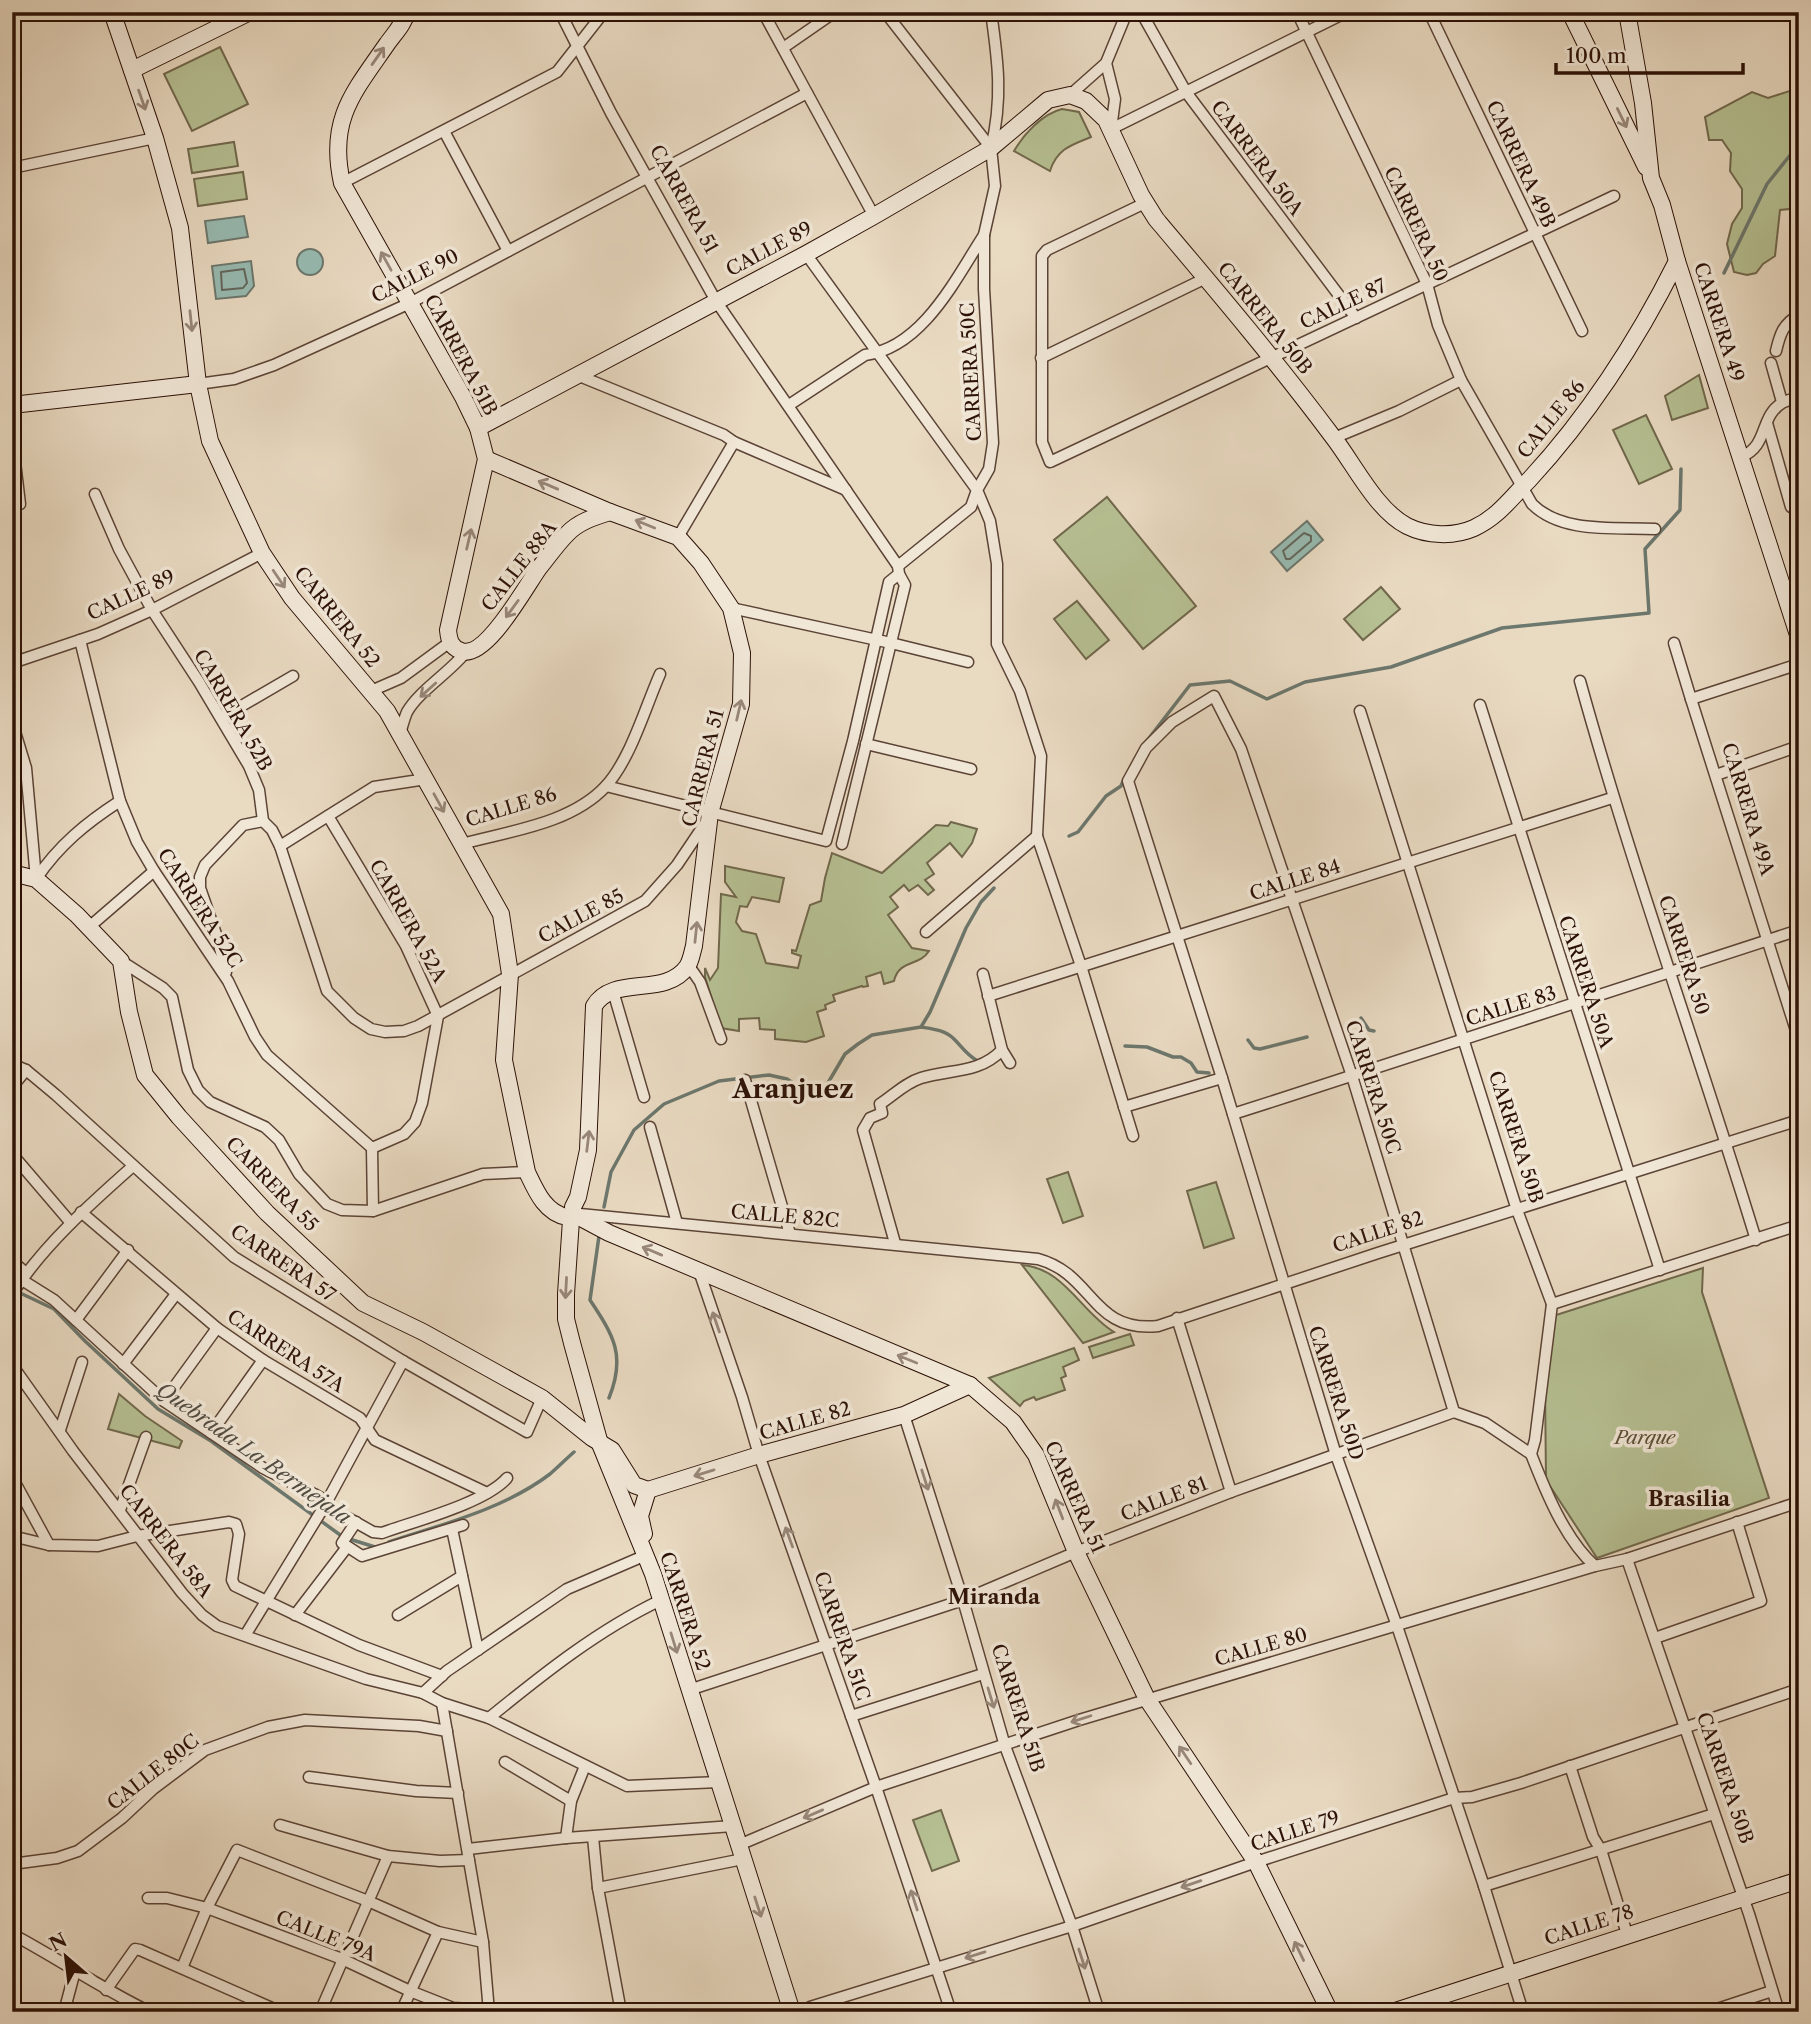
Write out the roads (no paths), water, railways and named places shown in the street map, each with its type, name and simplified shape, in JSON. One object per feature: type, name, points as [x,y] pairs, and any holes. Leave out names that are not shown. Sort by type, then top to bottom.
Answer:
[{"type":"street","name":"CARRERA 52","points":[[111,12],[155,138],[180,228],[198,383],[209,441],[262,553],[292,598],[387,711],[500,914],[510,974],[504,1060],[527,1172],[550,1210],[557,1215],[574,1215],[566,1319],[600,1444],[646,1555],[792,2012]]},
{"type":"street","points":[[132,70],[250,12]]},
{"type":"street","name":"CARRERA 51B","points":[[407,12],[354,91],[344,112],[337,141],[337,158],[342,183],[444,362],[478,428],[486,459]]},
{"type":"street","name":"CARRERA 51","points":[[560,12],[716,301],[789,405],[898,570]]},
{"type":"street","points":[[342,183],[557,72],[604,12]]},
{"type":"street","points":[[763,12],[874,216]]},
{"type":"street","points":[[783,48],[835,12]]},
{"type":"street","points":[[885,12],[991,148]]},
{"type":"street","points":[[991,12],[1000,92],[998,120],[991,148]]},
{"type":"street","points":[[1070,95],[1106,63],[1127,12]]},
{"type":"street","name":"CARRERA 50A","points":[[1141,12],[1186,92],[1356,318]]},
{"type":"street","name":"CARRERA 50","points":[[1297,12],[1427,284],[1438,326],[1461,380],[1521,488],[1541,512],[1573,524],[1655,528]]},
{"type":"street","points":[[1111,129],[1347,12]]},
{"type":"street","name":"CARRERA 49B","points":[[1429,12],[1582,331]]},
{"type":"street","points":[[1570,12],[1651,178]]},
{"type":"street","name":"CARRERA 49","points":[[1627,12],[1639,80],[1651,178],[1662,205],[1677,261],[1799,638]]},
{"type":"street","points":[[1106,63],[1115,99],[1111,129]]},
{"type":"street","points":[[1606,86],[1624,91],[1639,80]]},
{"type":"street","name":"CALLE 90","points":[[12,405],[234,379],[274,365],[410,303],[807,93]]},
{"type":"street","name":"CALLE 89","points":[[478,428],[874,216],[991,148],[1048,100],[1070,95]]},
{"type":"street","name":"CARRERA 50B","points":[[1070,95],[1086,101],[1100,113],[1111,129],[1145,203],[1272,358],[1389,513],[1407,526],[1432,534],[1454,534]]},
{"type":"street","points":[[444,131],[508,251]]},
{"type":"street","points":[[12,168],[155,138]]},
{"type":"street","name":"CARRERA 50C","points":[[977,490],[989,469],[993,443],[984,289],[984,235],[995,186],[991,148]]},
{"type":"street","name":"CALLE 87","points":[[1041,358],[1042,442],[1050,462],[1614,196]]},
{"type":"street","points":[[1145,203],[1047,250],[1042,256],[1041,358],[1206,278]]},
{"type":"street","points":[[789,405],[865,355],[879,353],[898,345],[912,335],[926,320],[984,235]]},
{"type":"street","points":[[806,254],[977,490],[990,521],[997,564],[997,644],[1020,691],[1041,756],[1037,836],[1081,966],[1133,1136]]},
{"type":"street","name":"CALLE 86","points":[[1454,534],[1475,528],[1498,513],[1563,443],[1593,404],[1655,305],[1677,261]]},
{"type":"street","points":[[1655,305],[1670,295],[1689,297]]},
{"type":"street","points":[[1776,351],[1781,330],[1799,315]]},
{"type":"street","points":[[1772,363],[1782,402]]},
{"type":"street","points":[[577,375],[724,435],[734,442],[846,490]]},
{"type":"street","points":[[1334,438],[1399,411],[1461,380]]},
{"type":"street","points":[[1741,457],[1758,446],[1771,414],[1782,402],[1799,397]]},
{"type":"street","points":[[1767,423],[1791,507]]},
{"type":"street","points":[[12,437],[16,505]]},
{"type":"street","points":[[678,537],[734,442]]},
{"type":"street","name":"CARRERA 51","points":[[486,459],[610,512],[678,537],[701,563],[731,608],[742,653],[741,704],[710,813],[694,946],[689,965]]},
{"type":"street","name":"CALLE 88A","points":[[450,642],[448,629],[486,459]]},
{"type":"street","points":[[606,786],[826,841],[853,741],[889,582],[898,570],[971,507],[977,490]]},
{"type":"street","name":"CARRERA 52B","points":[[94,494],[119,550],[152,610],[249,766],[259,790],[262,821],[280,846],[327,991],[340,1006],[371,1029],[385,1032],[404,1031],[438,1016]]},
{"type":"street","name":"CALLE 88A","points":[[400,734],[406,714],[414,703],[454,667],[466,652],[474,650],[489,639],[569,532],[588,519],[610,512]]},
{"type":"street","name":"CALLE 89","points":[[12,663],[80,640],[152,610],[262,553]]},
{"type":"street","points":[[842,844],[905,585],[898,570]]},
{"type":"street","points":[[731,608],[968,662]]},
{"type":"street","name":"CARRERA 52C","points":[[80,640],[120,801],[137,842],[228,981],[251,1030],[267,1055],[372,1148]]},
{"type":"street","points":[[370,691],[401,678],[450,642],[458,650],[466,652]]},
{"type":"street","name":"CARRERA 49A","points":[[1674,643],[1799,1040]]},
{"type":"street","points":[[1691,699],[1799,664]]},
{"type":"street","name":"CALLE 86","points":[[461,844],[549,820],[579,807],[606,786],[623,759],[660,674]]},
{"type":"street","points":[[221,718],[293,676]]},
{"type":"street","name":"CARRERA 50","points":[[1580,681],[1612,798],[1671,972],[1756,1240]]},
{"type":"street","name":"CARRERA 50C","points":[[1128,780],[1146,748],[1172,722],[1214,696],[1241,749],[1352,1076],[1454,1412]]},
{"type":"street","name":"CARRERA 50A","points":[[1480,705],[1660,1270]]},
{"type":"street","name":"CARRERA 50B","points":[[1360,711],[1517,1210],[1552,1304],[1531,1454]]},
{"type":"street","points":[[12,722],[26,768],[36,879]]},
{"type":"street","points":[[866,744],[971,769]]},
{"type":"street","points":[[1716,775],[1799,746]]},
{"type":"street","points":[[12,769],[26,768]]},
{"type":"street","points":[[280,846],[374,787],[426,779]]},
{"type":"street","name":"CARRERA 50D","points":[[1128,780],[1336,1455],[1397,1626],[1523,2012]]},
{"type":"street","name":"CALLE 84","points":[[988,996],[1612,798]]},
{"type":"street","points":[[36,879],[48,862],[88,822],[120,801]]},
{"type":"street","name":"CALLE 85","points":[[438,1016],[645,901],[677,865],[710,813]]},
{"type":"street","name":"CARRERA 52A","points":[[328,816],[406,946],[438,1016]]},
{"type":"street","points":[[228,981],[218,940],[200,888],[200,877],[205,865],[243,825],[262,821]]},
{"type":"street","points":[[926,932],[1037,836]]},
{"type":"street","points":[[88,928],[154,871]]},
{"type":"street","points":[[12,873],[21,873],[36,879],[77,915],[121,961],[163,988],[172,997],[188,1070],[198,1090],[210,1102],[265,1126],[279,1140],[299,1174],[327,1204],[342,1210],[373,1211],[483,1174],[527,1172]]},
{"type":"street","name":"CALLE 83","points":[[1233,1114],[1799,930]]},
{"type":"street","name":"CARRERA 55","points":[[121,961],[129,1012],[145,1075],[179,1117],[267,1213],[363,1303],[423,1332],[542,1398],[600,1444]]},
{"type":"street","points":[[574,1215],[590,1130],[593,1016],[599,998],[613,991],[663,983],[678,976],[689,965],[700,982],[720,1040]]},
{"type":"street","points":[[983,974],[1002,1050],[1010,1063]]},
{"type":"street","points":[[613,991],[644,1097]]},
{"type":"street","points":[[373,1211],[372,1148],[404,1134],[415,1122],[422,1103],[438,1016]]},
{"type":"street","points":[[895,1243],[863,1130],[870,1118],[882,1113],[880,1104],[909,1083],[922,1077],[971,1069],[995,1057],[1002,1050]]},
{"type":"street","name":"CARRERA 57","points":[[12,1064],[26,1070],[234,1257],[403,1361],[527,1432],[542,1398]]},
{"type":"street","points":[[12,1087],[26,1070]]},
{"type":"street","points":[[1124,1107],[1222,1078]]},
{"type":"street","points":[[746,1086],[790,1234]]},
{"type":"street","name":"CALLE 82","points":[[986,1252],[1038,1259],[1058,1266],[1082,1285],[1107,1315],[1123,1324],[1136,1327],[1158,1326],[1799,1120]]},
{"type":"street","points":[[650,1127],[677,1223]]},
{"type":"street","points":[[12,1154],[71,1223]]},
{"type":"street","points":[[12,1294],[81,1212],[133,1166]]},
{"type":"street","name":"CARRERA 57A","points":[[81,1212],[217,1328],[262,1360],[360,1418],[375,1440],[487,1493]]},
{"type":"street","name":"CARRERA 51","points":[[574,1215],[609,1233],[970,1385],[995,1405],[1026,1439],[1050,1484],[1076,1552],[1147,1699],[1256,1862],[1330,2012]]},
{"type":"street","name":"CALLE 82C","points":[[574,1215],[986,1252]]},
{"type":"street","points":[[1552,1304],[1799,1226]]},
{"type":"street","points":[[76,1320],[128,1250]]},
{"type":"street","points":[[12,1261],[22,1279],[54,1300],[164,1401],[263,1468],[321,1498],[325,1504],[373,1532],[382,1533],[487,1493],[507,1478]]},
{"type":"street","name":"CARRERA 51C","points":[[699,1271],[759,1455],[876,1787],[951,2012]]},
{"type":"street","points":[[123,1364],[176,1294]]},
{"type":"street","points":[[1177,1318],[1231,1492]]},
{"type":"street","points":[[164,1401],[217,1328]]},
{"type":"street","points":[[211,1433],[262,1360]]},
{"type":"street","points":[[246,1634],[325,1504],[403,1361]]},
{"type":"street","points":[[60,1430],[82,1362]]},
{"type":"street","name":"CARRERA 58A","points":[[12,1365],[137,1536],[202,1615],[217,1626],[366,1678],[423,1693]]},
{"type":"street","name":"CALLE 82","points":[[648,1490],[759,1455],[904,1415],[970,1385]]},
{"type":"street","points":[[565,1417],[583,1406],[586,1392]]},
{"type":"street","points":[[1454,1412],[1485,1423],[1531,1454],[1556,1511],[1582,1552],[1595,1566]]},
{"type":"street","name":"CALLE 81","points":[[689,1690],[963,1600],[1076,1552],[1231,1492],[1454,1412]]},
{"type":"street","name":"CARRERA 51B","points":[[904,1415],[963,1600],[1005,1746],[1072,1926],[1099,2012]]},
{"type":"street","points":[[120,1510],[146,1437]]},
{"type":"street","points":[[600,1444],[612,1450],[618,1457],[634,1485],[648,1490],[640,1516],[647,1545],[646,1555],[567,1589],[478,1650],[423,1693],[442,1703],[489,1718],[631,1787],[719,1782]]},
{"type":"street","points":[[12,1477],[49,1545]]},
{"type":"street","name":"CALLE 80","points":[[598,1888],[741,1853],[876,1787],[1147,1699],[1595,1566],[1628,1559],[1799,1502]]},
{"type":"street","points":[[1655,1637],[1761,1601],[1737,1521]]},
{"type":"street","points":[[12,1536],[49,1545],[98,1546],[137,1536],[229,1522],[236,1524],[239,1534],[232,1580],[240,1590],[359,1645],[442,1676]]},
{"type":"street","points":[[295,1615],[356,1522]]},
{"type":"street","points":[[346,1541],[365,1556],[458,1527],[462,1576],[478,1650]]},
{"type":"street","name":"CARRERA 50B","points":[[1628,1559],[1779,2012]]},
{"type":"street","points":[[398,1615],[462,1576]]},
{"type":"street","points":[[489,1718],[547,1671],[619,1623],[661,1600]]},
{"type":"street","points":[[851,1716],[983,1674]]},
{"type":"street","name":"CALLE 79","points":[[804,2012],[810,2007],[1072,1926],[1256,1862],[1454,1798],[1472,1797],[1570,1766],[1799,1689]]},
{"type":"street","points":[[442,1703],[483,1942],[489,2011]]},
{"type":"street","name":"CALLE 80C","points":[[12,1864],[57,1858],[78,1852],[122,1818],[153,1789],[205,1750],[268,1727],[305,1720],[419,1726],[447,1731]]},
{"type":"street","points":[[505,1762],[571,1801]]},
{"type":"street","points":[[566,1838],[571,1801],[585,1766]]},
{"type":"street","points":[[1570,1766],[1593,1837],[1601,1850],[1627,1934]]},
{"type":"street","points":[[309,1777],[416,1791],[458,1793]]},
{"type":"street","points":[[1484,1886],[1714,1814]]},
{"type":"street","points":[[280,1825],[387,1856],[440,1861],[566,1838],[733,1826]]},
{"type":"street","points":[[593,1837],[598,1888],[621,2012]]},
{"type":"street","points":[[182,1968],[207,1908],[237,1850],[368,1901],[438,1933],[483,1942]]},
{"type":"street","points":[[320,2012],[387,1856]]},
{"type":"street","name":"CALLE 78","points":[[1392,2012],[1799,1880]]},
{"type":"street","name":"CALLE 79A","points":[[148,1898],[167,1898],[207,1908],[342,1959],[453,2008],[489,2011]]},
{"type":"street","points":[[401,2012],[438,1933]]},
{"type":"street","points":[[12,1934],[55,1957],[106,1990],[148,2011]]},
{"type":"street","points":[[106,1990],[135,1950],[281,2012]]},
{"type":"street","points":[[64,2012],[75,1971]]},
{"type":"street","points":[[1708,2012],[1772,1991]]},
{"type":"water","points":[[244,216],[248,237],[208,243],[205,221]]},
{"type":"water","points":[[310,249],[319,253],[323,262],[319,271],[310,275],[301,271],[297,262],[301,253]]},
{"type":"water","points":[[251,261],[254,286],[246,296],[216,299],[212,266]]},
{"type":"water","points":[[1307,521],[1323,540],[1287,571],[1271,552]]},
{"type":"waterway","name":"Quebrada La Bermejala","points":[[1724,273],[1767,184],[1799,144]]},
{"type":"waterway","name":"Quebrada La Bermejala","points":[[1146,742],[1190,685],[1230,681],[1267,699],[1305,682],[1391,667],[1502,628],[1649,613],[1645,549],[1680,510],[1681,469]]},
{"type":"waterway","name":"Quebrada La Bermejala","points":[[1069,836],[1078,832],[1106,796],[1121,786],[1124,779]]},
{"type":"waterway","name":"Quebrada La Bermejala","points":[[604,1207],[611,1172],[634,1130],[664,1104],[719,1081],[769,1075],[787,1079],[813,1096],[822,1093],[845,1054],[872,1035],[921,1027],[966,928],[981,902],[994,888]]},
{"type":"waterway","points":[[1361,1018],[1369,1030],[1374,1031]]},
{"type":"waterway","points":[[921,1027],[947,1034],[976,1060]]},
{"type":"waterway","points":[[1248,1040],[1254,1048],[1260,1049],[1307,1037]]},
{"type":"waterway","points":[[1125,1046],[1147,1047],[1173,1057],[1181,1057],[1191,1063],[1197,1072],[1209,1073]]},
{"type":"waterway","name":"Quebrada La Bermejala","points":[[599,1236],[590,1300],[615,1347],[617,1370],[609,1398]]},
{"type":"waterway","name":"Quebrada La Bermejala","points":[[18,1292],[54,1309],[158,1409],[211,1441],[343,1537],[375,1547]]},
{"type":"waterway","name":"Quebrada La Bermejala","points":[[389,1542],[513,1497],[550,1474],[574,1452]]},
{"type":"district","name":"Aranjuez","points":[[793,1089]]},
{"type":"district","name":"Brasilia","points":[[1689,1498]]},
{"type":"district","name":"Miranda","points":[[994,1596]]},
{"type":"park label","name":"Parque","points":[[1645,1437]]}]
